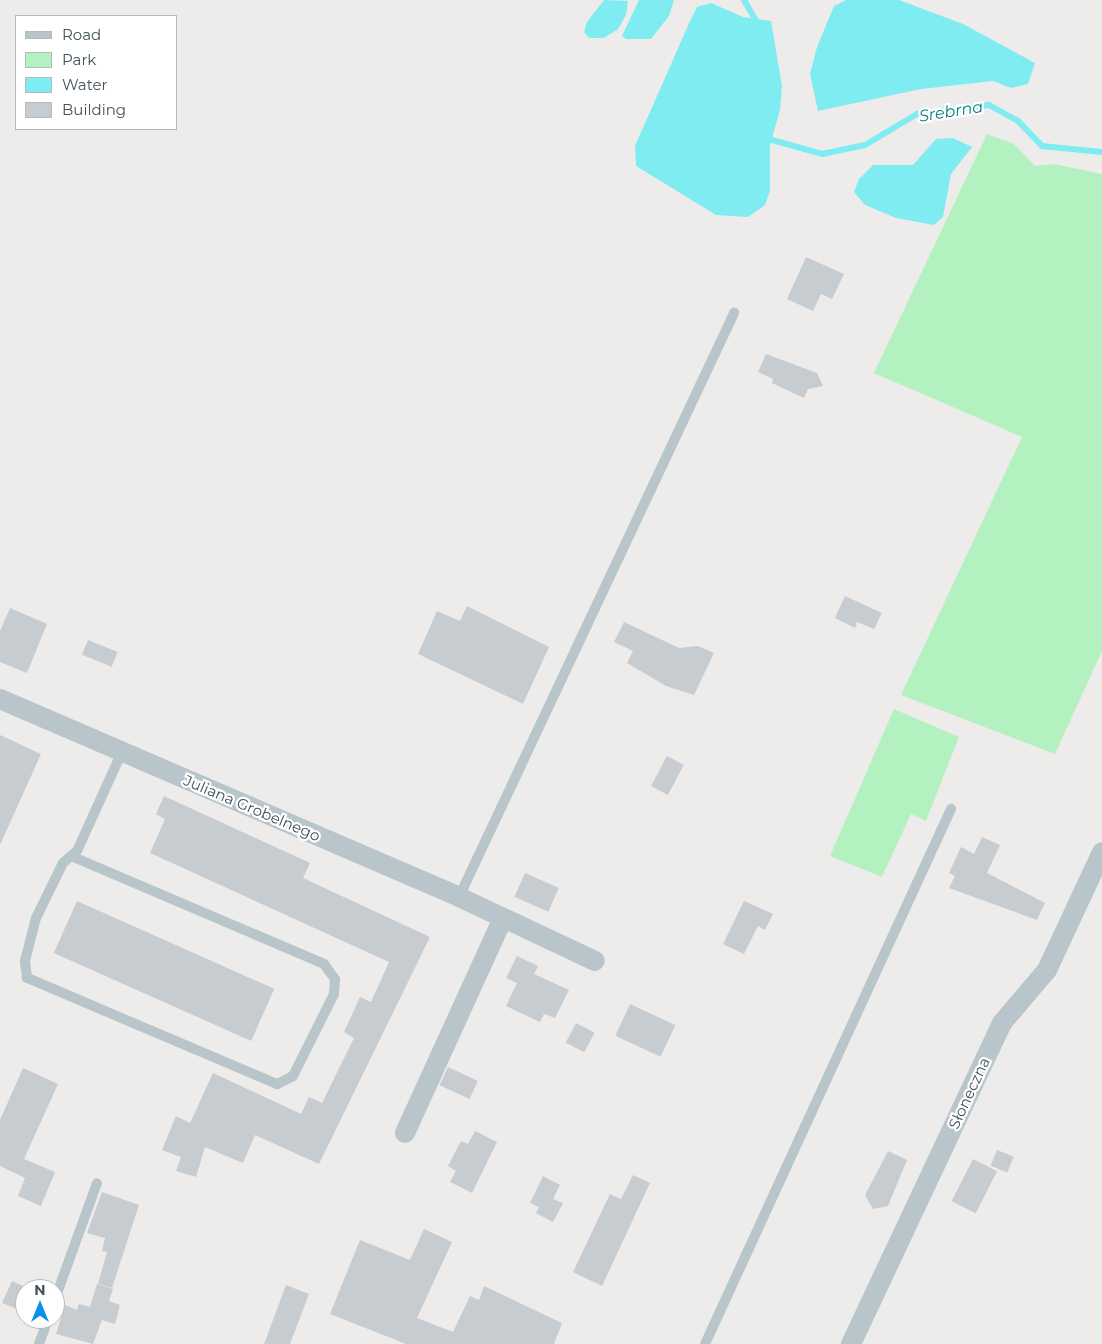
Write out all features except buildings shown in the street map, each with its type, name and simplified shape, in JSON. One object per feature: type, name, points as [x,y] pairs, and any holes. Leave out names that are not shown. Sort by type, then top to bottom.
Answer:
[{"type":"street","name":"Juliana Grobelnego","points":[[0,700],[459,897],[502,920],[595,961]]},
{"type":"street","name":"Słoneczna","points":[[851,1344],[1002,1023],[1047,970],[1102,852]]},
{"type":"street","points":[[405,1133],[502,920]]},
{"type":"lane","points":[[459,897],[734,313]]},
{"type":"lane","points":[[71,856],[324,964],[335,979],[334,994],[293,1076],[277,1084],[27,978],[25,960],[36,918],[63,863],[71,856],[85,835],[122,752]]},
{"type":"lane","points":[[705,1344],[951,809]]},
{"type":"lane","points":[[62,1279],[97,1183]]},
{"type":"lane","points":[[39,1344],[44,1329]]},
{"type":"green space","points":[[987,134],[1014,144],[1035,166],[1054,164],[1102,174],[1102,651],[1055,754],[901,695],[1022,437],[874,373]]},
{"type":"green space","points":[[894,709],[959,737],[926,821],[911,814],[882,877],[830,856]]},
{"type":"water","points":[[604,0],[628,1],[626,15],[618,29],[604,38],[589,38],[584,32],[587,22]]},
{"type":"water","points":[[639,0],[674,0],[669,16],[651,39],[626,39],[622,36]]},
{"type":"water","points":[[846,0],[899,0],[963,24],[1035,63],[1028,84],[1011,88],[993,81],[921,89],[818,111],[810,74],[817,47],[834,6]]},
{"type":"water","points":[[711,3],[743,17],[771,21],[782,86],[780,110],[770,145],[770,191],[765,205],[748,217],[716,215],[636,166],[635,146],[690,21],[697,7]]},
{"type":"water","points":[[953,138],[972,147],[951,174],[943,217],[934,225],[896,218],[865,205],[854,192],[859,179],[873,165],[913,165],[936,139]]},
{"type":"waterway","name":"Srebrna","points":[[744,0],[759,26]]},
{"type":"waterway","name":"Srebrna","points":[[765,138],[822,154],[865,145],[917,114],[989,105],[1018,121],[1042,146],[1102,152]]}]
